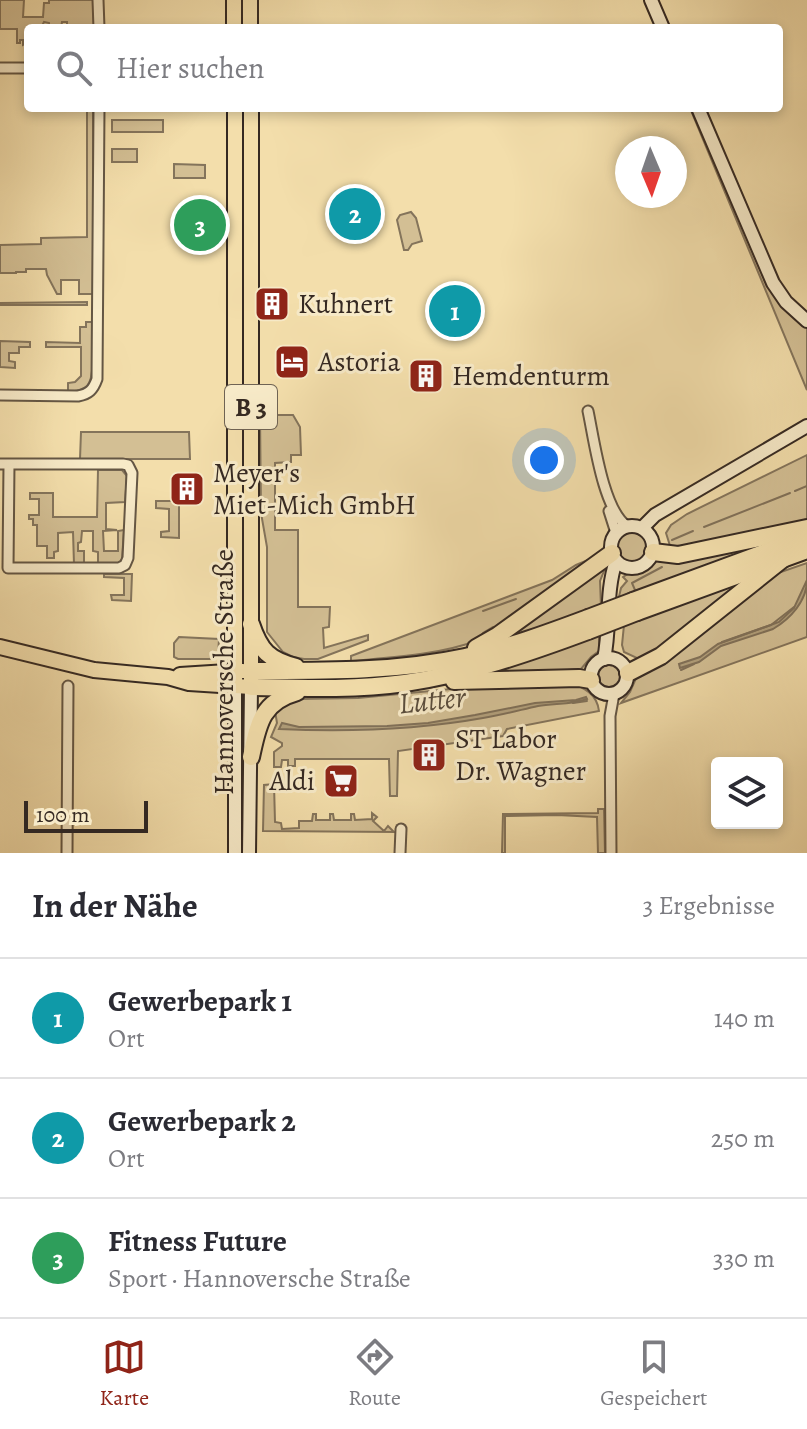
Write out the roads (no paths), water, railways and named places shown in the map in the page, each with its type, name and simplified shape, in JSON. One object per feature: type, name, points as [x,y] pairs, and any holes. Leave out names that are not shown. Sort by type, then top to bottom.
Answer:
[{"type":"highway","points":[[653,552],[678,555],[805,539]]},
{"type":"highway","points":[[628,673],[661,656],[805,539]]},
{"type":"highway","points":[[745,572],[805,539]]},
{"type":"highway","points":[[408,683],[503,661],[805,539]]},
{"type":"highway","points":[[635,607],[784,558]]},
{"type":"highway","points":[[449,660],[497,636],[618,560]]},
{"type":"highway","points":[[251,624],[267,654],[314,679]]},
{"type":"highway","points":[[251,757],[258,728],[267,709],[314,679],[449,660],[588,625]]},
{"type":"highway","points":[[243,679],[314,679],[368,687],[564,678],[591,680]]},
{"type":"main road","points":[[234,0],[234,24]]},
{"type":"main road","points":[[250,0],[250,24]]},
{"type":"main road","name":"Hannoversche Straße","points":[[235,112],[243,679]]},
{"type":"main road","name":"Hannoversche Straße","points":[[243,679],[251,624],[251,112]]},
{"type":"main road","points":[[0,647],[94,670],[168,677],[189,674],[243,679]]},
{"type":"street","points":[[98,0],[99,24]]},
{"type":"street","points":[[651,0],[661,24]]},
{"type":"street","points":[[0,68],[24,68]]},
{"type":"street","points":[[0,395],[78,396],[88,394],[94,388],[97,379],[99,112]]},
{"type":"street","points":[[700,112],[773,283],[786,302],[807,321]]},
{"type":"street","points":[[588,411],[605,488],[621,530]]},
{"type":"street","points":[[646,531],[664,509],[807,426]]},
{"type":"street","points":[[4,464],[128,465],[132,473],[128,558],[125,565],[119,568],[8,568],[4,464]]},
{"type":"street","points":[[621,530],[646,531]]},
{"type":"street","points":[[621,530],[611,543],[618,560],[633,568],[646,564],[653,552],[653,541],[646,531]]},
{"type":"street","points":[[609,658],[609,583],[618,560]]},
{"type":"street","points":[[609,658],[623,664],[628,673],[625,687],[609,694],[595,688],[591,680],[593,667],[609,658]]},
{"type":"street","name":"Hannoversche Straße","points":[[243,679],[251,757],[249,853]]},
{"type":"street","name":"Hannoversche Straße","points":[[235,853],[243,679]]},
{"type":"street","points":[[67,853],[68,686]]},
{"type":"street","points":[[609,694],[611,853]]},
{"type":"street","points":[[400,853],[401,829]]},
{"type":"waterway","points":[[795,491],[807,486]]},
{"type":"waterway","points":[[704,527],[790,493]]},
{"type":"waterway","points":[[672,540],[693,531]]},
{"type":"waterway","points":[[635,590],[632,583],[662,567]]},
{"type":"waterway","points":[[483,611],[516,599]]},
{"type":"waterway","name":"Lutter","points":[[722,642],[771,625],[794,607]]},
{"type":"waterway","name":"Lutter","points":[[681,670],[694,664]]},
{"type":"waterway","name":"Lutter","points":[[573,703],[587,701]]},
{"type":"place","name":"Gewerbepark 2","points":[[355,214]]},
{"type":"place","name":"Fitness Future","points":[[200,225]]},
{"type":"place","name":"Kuhnert","points":[[272,304]]},
{"type":"place","name":"Gewerbepark 1","points":[[455,311]]},
{"type":"place","name":"Astoria","points":[[292,362]]},
{"type":"place","name":"Hemdenturm","points":[[426,376]]},
{"type":"place","name":"Meyer's Miet-Mich GmbH","points":[[187,489]]},
{"type":"place","name":"ST Labor Dr. Wagner","points":[[429,755]]},
{"type":"place","name":"Aldi","points":[[341,781]]}]
